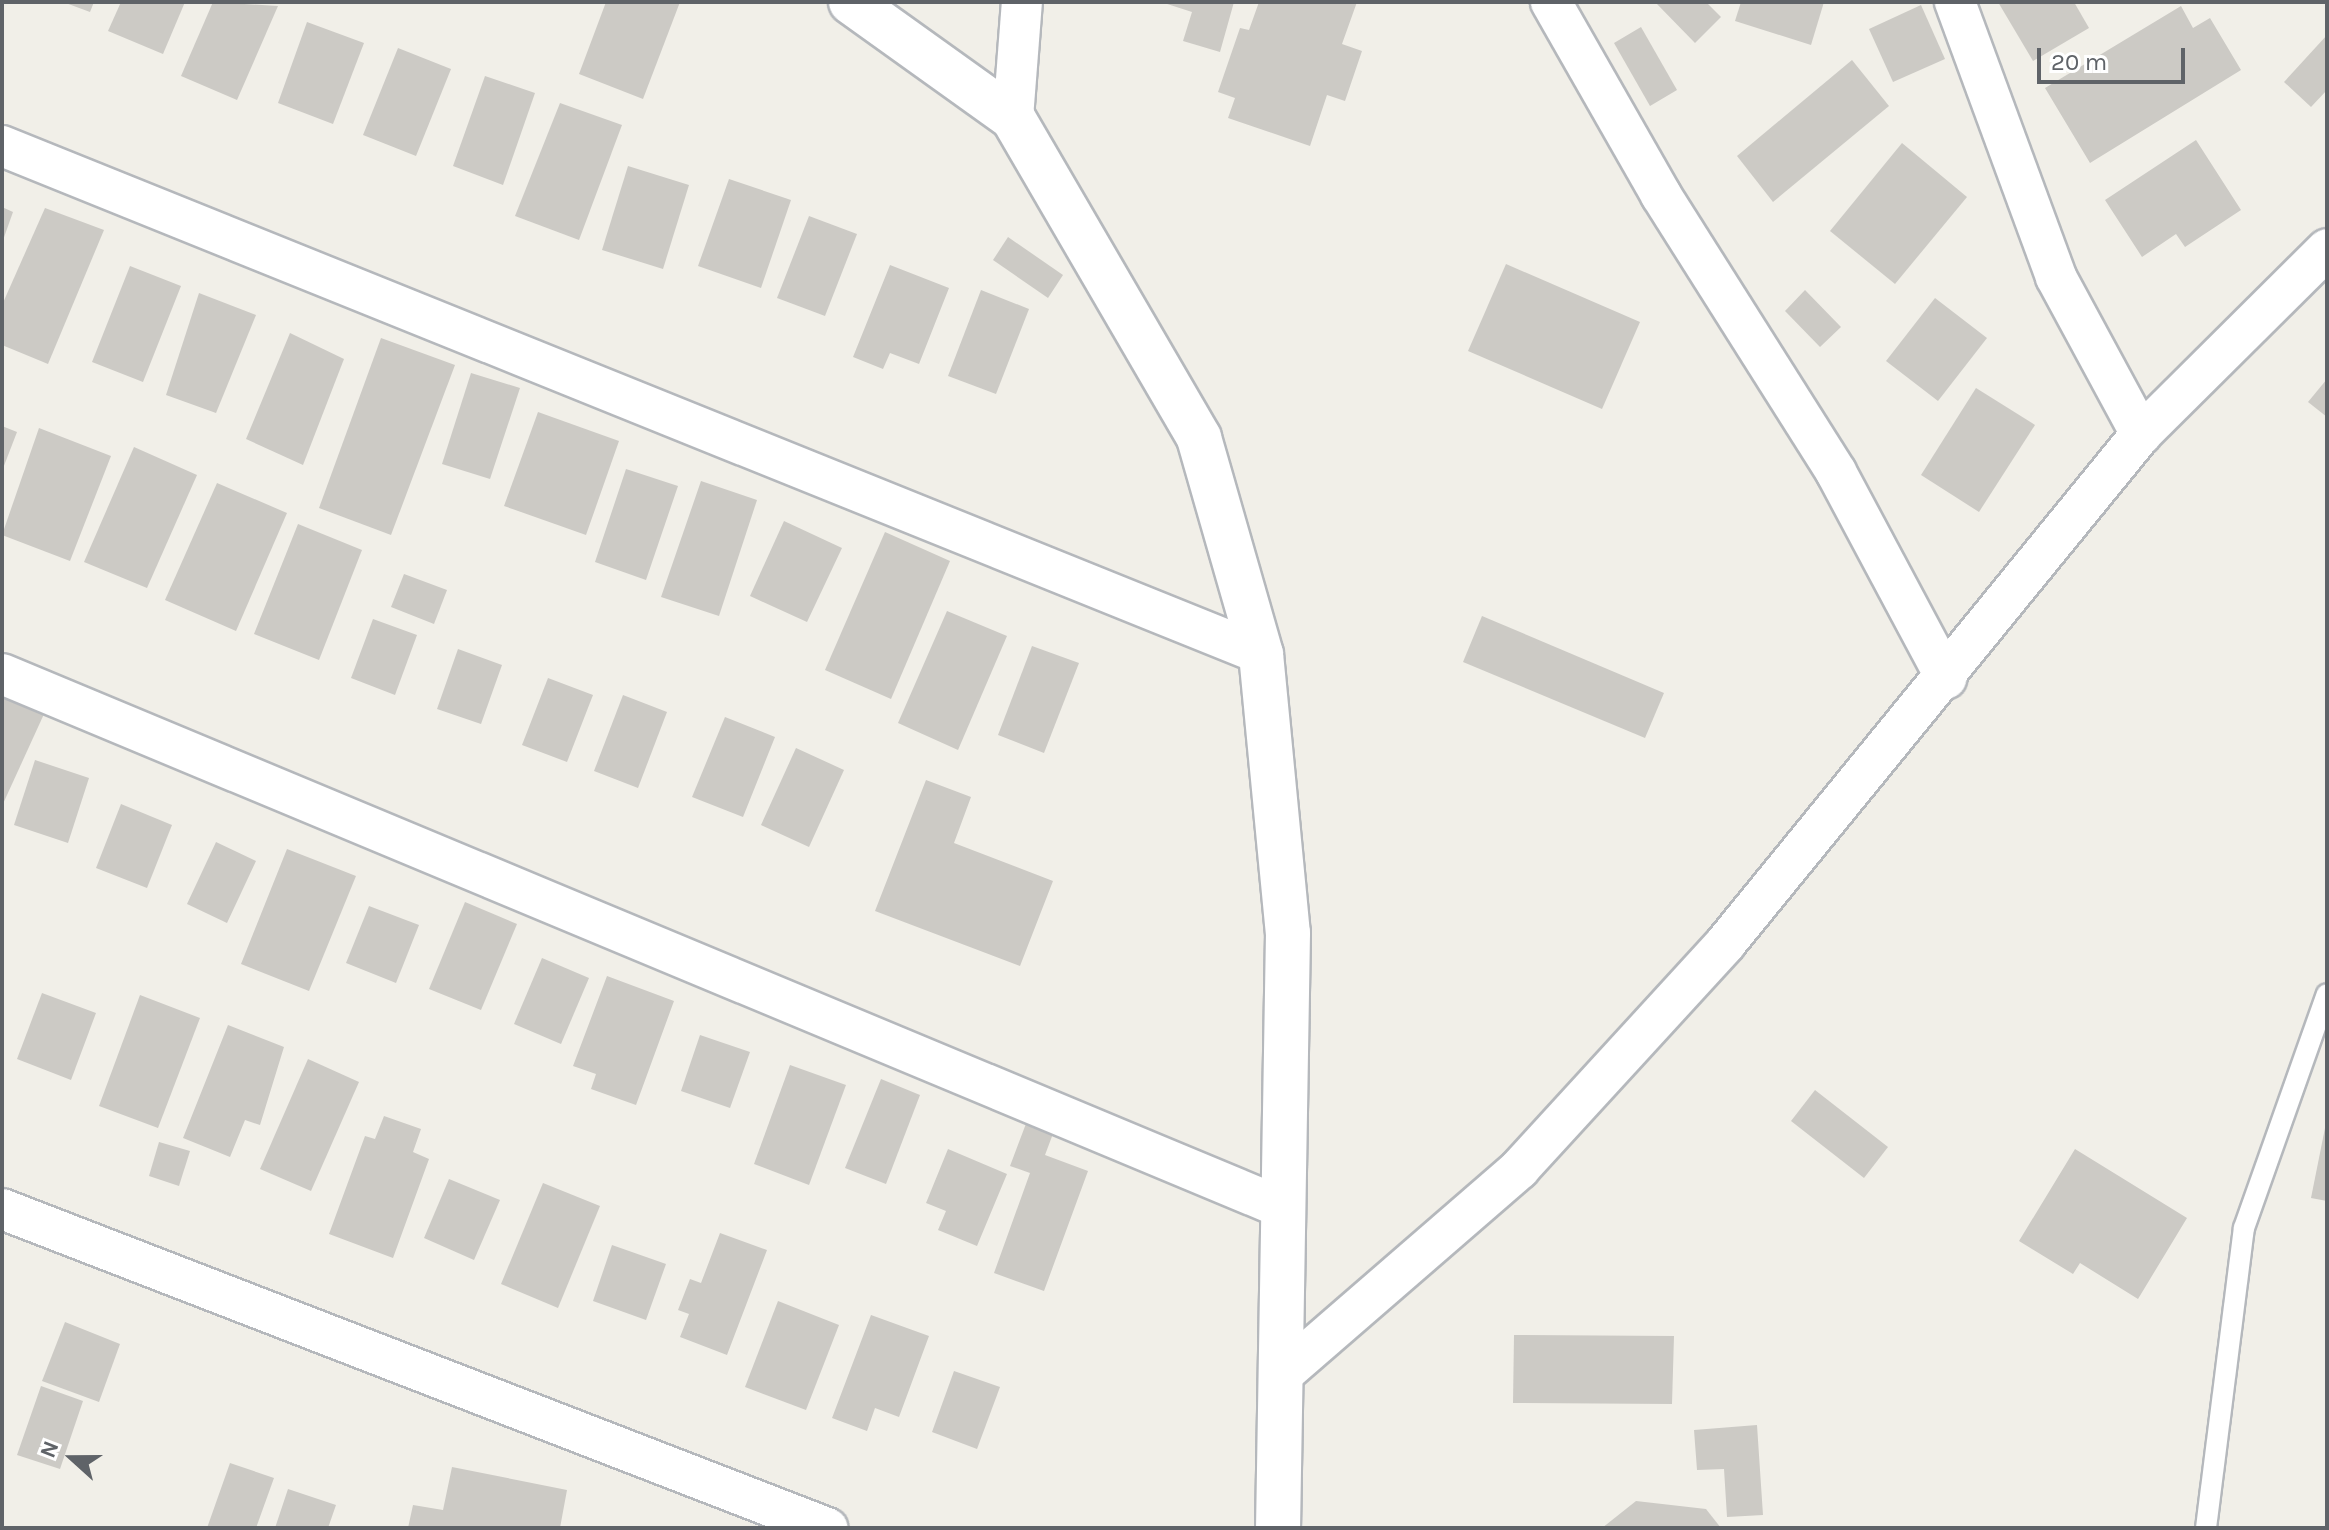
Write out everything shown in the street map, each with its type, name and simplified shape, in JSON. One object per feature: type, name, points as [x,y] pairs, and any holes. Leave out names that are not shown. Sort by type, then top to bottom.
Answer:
[{"type":"street","points":[[851,2],[1013,118],[1199,438],[1261,654],[1288,933],[1278,1206],[1285,1372],[1278,1528]]},
{"type":"street","points":[[1013,118],[1022,2]]},
{"type":"street","points":[[1551,2],[1661,195],[1836,472],[1946,678]]},
{"type":"street","points":[[1955,2],[2056,277],[2141,434]]},
{"type":"street","points":[[2,146],[1261,654]]},
{"type":"street","points":[[1285,1372],[1519,1169],[1725,944],[1946,678],[2141,434],[2327,249]]},
{"type":"street","points":[[2,674],[1278,1206]]},
{"type":"street","points":[[2,1209],[827,1528]]},
{"type":"lane","points":[[2206,1528],[2244,1228],[2327,994]]},
{"type":"building","points":[[63,2],[94,2],[90,12]]},
{"type":"building","points":[[121,2],[185,2],[163,54],[108,31]]},
{"type":"building","points":[[213,2],[278,6],[237,100],[181,76]]},
{"type":"building","points":[[606,2],[680,2],[643,99],[579,74]]},
{"type":"building","points":[[1161,2],[1234,2],[1220,52],[1183,41],[1192,12]]},
{"type":"building","points":[[1259,2],[1357,2],[1342,44],[1362,51],[1345,101],[1327,95],[1310,146],[1228,118],[1235,98],[1218,92],[1240,28],[1249,30]]},
{"type":"building","points":[[1655,2],[1706,2],[1721,17],[1695,43]]},
{"type":"building","points":[[1741,2],[1824,2],[1811,45],[1735,21]]},
{"type":"building","points":[[1998,2],[2074,2],[2089,28],[2033,61]]},
{"type":"building","points":[[1921,5],[1945,59],[1893,82],[1869,29]]},
{"type":"building","points":[[2181,6],[2193,28],[2210,18],[2241,70],[2090,163],[2045,88]]},
{"type":"building","points":[[307,22],[364,43],[333,124],[278,103]]},
{"type":"building","points":[[1641,27],[1677,90],[1650,106],[1614,43]]},
{"type":"building","points":[[2327,35],[2327,90],[2311,107],[2284,82]]},
{"type":"building","points":[[398,48],[451,69],[416,156],[363,135]]},
{"type":"building","points":[[1852,60],[1889,106],[1773,202],[1737,156]]},
{"type":"building","points":[[485,76],[535,93],[503,185],[453,166]]},
{"type":"building","points":[[560,103],[622,125],[579,240],[515,216]]},
{"type":"building","points":[[2196,140],[2241,210],[2185,247],[2176,234],[2142,257],[2105,200]]},
{"type":"building","points":[[1902,143],[1967,197],[1895,284],[1830,231]]},
{"type":"building","points":[[628,166],[689,185],[663,269],[602,250]]},
{"type":"building","points":[[729,179],[791,200],[761,288],[698,266]]},
{"type":"building","points":[[2,207],[13,212],[2,243]]},
{"type":"building","points":[[45,208],[104,230],[48,364],[2,345],[2,305]]},
{"type":"building","points":[[809,216],[857,234],[825,316],[777,298]]},
{"type":"building","points":[[1008,237],[1063,275],[1048,298],[993,260]]},
{"type":"building","points":[[1506,264],[1640,322],[1602,409],[1468,351]]},
{"type":"building","points":[[890,265],[949,288],[919,364],[890,353],[883,369],[853,357]]},
{"type":"building","points":[[130,266],[181,286],[143,382],[92,362]]},
{"type":"building","points":[[981,290],[1029,309],[996,394],[948,376]]},
{"type":"building","points":[[1805,290],[1841,327],[1820,347],[1785,311]]},
{"type":"building","points":[[199,293],[256,315],[216,413],[166,395]]},
{"type":"building","points":[[1935,298],[1987,338],[1938,401],[1886,361]]},
{"type":"building","points":[[290,333],[344,359],[303,465],[246,439]]},
{"type":"building","points":[[381,338],[455,365],[391,535],[319,508]]},
{"type":"building","points":[[471,373],[520,388],[490,479],[442,464]]},
{"type":"building","points":[[2327,379],[2327,417],[2308,402]]},
{"type":"building","points":[[1976,388],[2035,425],[1979,512],[1921,475]]},
{"type":"building","points":[[538,412],[619,441],[586,535],[504,506]]},
{"type":"building","points":[[2,426],[17,432],[2,471]]},
{"type":"building","points":[[39,428],[111,456],[70,561],[2,535]]},
{"type":"building","points":[[134,447],[197,475],[147,588],[84,562]]},
{"type":"building","points":[[626,469],[678,486],[646,580],[595,562]]},
{"type":"building","points":[[701,481],[757,500],[719,616],[661,597]]},
{"type":"building","points":[[217,483],[287,513],[236,631],[165,600]]},
{"type":"building","points":[[784,521],[842,548],[807,622],[750,596]]},
{"type":"building","points":[[298,524],[362,550],[319,660],[254,634]]},
{"type":"building","points":[[885,532],[950,561],[891,699],[825,670]]},
{"type":"building","points":[[404,574],[447,590],[434,624],[391,607]]},
{"type":"building","points":[[947,611],[1007,636],[958,750],[898,723]]},
{"type":"building","points":[[1482,616],[1664,693],[1645,738],[1463,662]]},
{"type":"building","points":[[373,619],[417,635],[395,695],[351,678]]},
{"type":"building","points":[[1032,646],[1079,663],[1044,753],[998,735]]},
{"type":"building","points":[[458,649],[502,665],[481,724],[437,709]]},
{"type":"building","points":[[548,678],[593,695],[567,762],[522,745]]},
{"type":"building","points":[[623,695],[667,712],[638,788],[594,771]]},
{"type":"building","points":[[2,697],[44,714],[2,806]]},
{"type":"building","points":[[725,717],[775,737],[743,817],[692,797]]},
{"type":"building","points":[[796,748],[844,770],[809,847],[761,825]]},
{"type":"building","points":[[35,760],[89,778],[68,843],[14,825]]},
{"type":"building","points":[[926,780],[971,797],[954,843],[1053,881],[1020,966],[875,911]]},
{"type":"building","points":[[121,804],[172,825],[147,888],[96,868]]},
{"type":"building","points":[[216,842],[256,861],[227,923],[187,904]]},
{"type":"building","points":[[287,849],[356,876],[309,991],[241,964]]},
{"type":"building","points":[[465,902],[517,924],[481,1010],[429,989]]},
{"type":"building","points":[[369,906],[419,925],[396,983],[346,963]]},
{"type":"building","points":[[542,958],[589,978],[561,1044],[514,1024]]},
{"type":"building","points":[[607,976],[674,1001],[636,1105],[591,1089],[596,1074],[573,1066]]},
{"type":"building","points":[[42,993],[96,1013],[71,1080],[17,1059]]},
{"type":"building","points":[[140,995],[200,1018],[158,1128],[99,1106]]},
{"type":"building","points":[[228,1025],[284,1047],[260,1125],[245,1120],[230,1157],[183,1138]]},
{"type":"building","points":[[700,1035],[750,1052],[730,1108],[681,1091]]},
{"type":"building","points":[[308,1059],[359,1082],[311,1191],[260,1169]]},
{"type":"building","points":[[790,1065],[846,1085],[809,1185],[754,1164]]},
{"type":"building","points":[[881,1079],[920,1095],[886,1184],[845,1168]]},
{"type":"building","points":[[1815,1090],[1888,1147],[1864,1178],[1791,1121]]},
{"type":"building","points":[[384,1116],[421,1129],[413,1152],[429,1159],[393,1258],[329,1234],[365,1136],[375,1139]]},
{"type":"building","points":[[2327,1118],[2327,1201],[2311,1198]]},
{"type":"building","points":[[1027,1121],[1054,1131],[1045,1155],[1088,1171],[1044,1291],[994,1273],[1030,1173],[1010,1166]]},
{"type":"building","points":[[159,1142],[190,1151],[179,1186],[149,1176]]},
{"type":"building","points":[[948,1149],[1007,1174],[977,1246],[938,1230],[946,1211],[926,1203]]},
{"type":"building","points":[[2075,1149],[2187,1218],[2138,1299],[2080,1263],[2073,1274],[2019,1241]]},
{"type":"building","points":[[449,1179],[500,1200],[474,1260],[424,1238]]},
{"type":"building","points":[[543,1183],[600,1206],[558,1308],[501,1284]]},
{"type":"building","points":[[720,1233],[767,1250],[727,1355],[680,1337],[689,1314],[678,1310],[690,1279],[701,1283]]},
{"type":"building","points":[[612,1245],[666,1264],[646,1320],[593,1301]]},
{"type":"building","points":[[778,1301],[839,1325],[806,1410],[745,1387]]},
{"type":"building","points":[[871,1315],[929,1336],[899,1417],[875,1408],[867,1431],[832,1418]]},
{"type":"building","points":[[65,1322],[120,1344],[99,1402],[42,1381]]},
{"type":"building","points":[[1514,1335],[1674,1336],[1672,1404],[1513,1403]]},
{"type":"building","points":[[954,1371],[1000,1387],[977,1449],[932,1432]]},
{"type":"building","points":[[41,1386],[83,1401],[60,1469],[17,1455]]},
{"type":"building","points":[[1757,1425],[1763,1515],[1727,1517],[1724,1469],[1697,1470],[1694,1430]]},
{"type":"building","points":[[230,1463],[274,1478],[256,1528],[207,1528]]},
{"type":"building","points":[[452,1467],[567,1490],[560,1528],[408,1528],[413,1505],[443,1510]]},
{"type":"building","points":[[288,1489],[336,1505],[328,1528],[275,1528]]},
{"type":"building","points":[[1636,1501],[1706,1509],[1721,1528],[1602,1528]]}]
